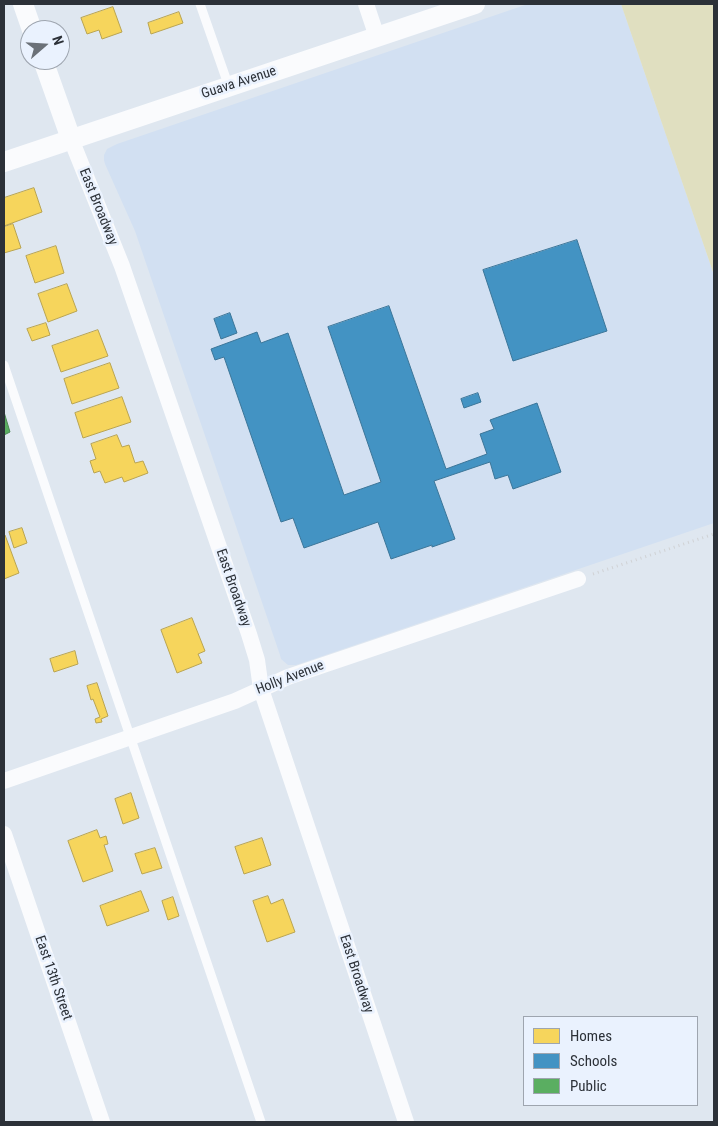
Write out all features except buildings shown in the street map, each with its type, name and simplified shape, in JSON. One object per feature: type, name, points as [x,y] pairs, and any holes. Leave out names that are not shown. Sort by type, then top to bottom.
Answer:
[{"type":"street","points":[[23,4],[29,20]]},
{"type":"street","points":[[366,4],[377,37]]},
{"type":"street","name":"Guava Avenue","points":[[4,162],[475,4]]},
{"type":"street","name":"East Broadway","points":[[46,70],[71,140],[122,266],[249,634],[261,689],[406,1122]]},
{"type":"street","name":"Holly Avenue","points":[[4,782],[235,701],[288,677],[578,579]]},
{"type":"street","name":"East 13th Street","points":[[4,834],[102,1122]]},
{"type":"lane","points":[[200,4],[229,86]]},
{"type":"lane","points":[[4,365],[261,1122]]},
{"type":"path","points":[[578,579],[714,534]]},
{"type":"shaded area","points":[[528,4],[621,4],[714,275],[714,523],[296,665],[288,665],[281,659],[135,231],[105,164],[104,155],[107,149],[117,144]]},
{"type":"green space","points":[[621,4],[714,4],[714,275]]}]
